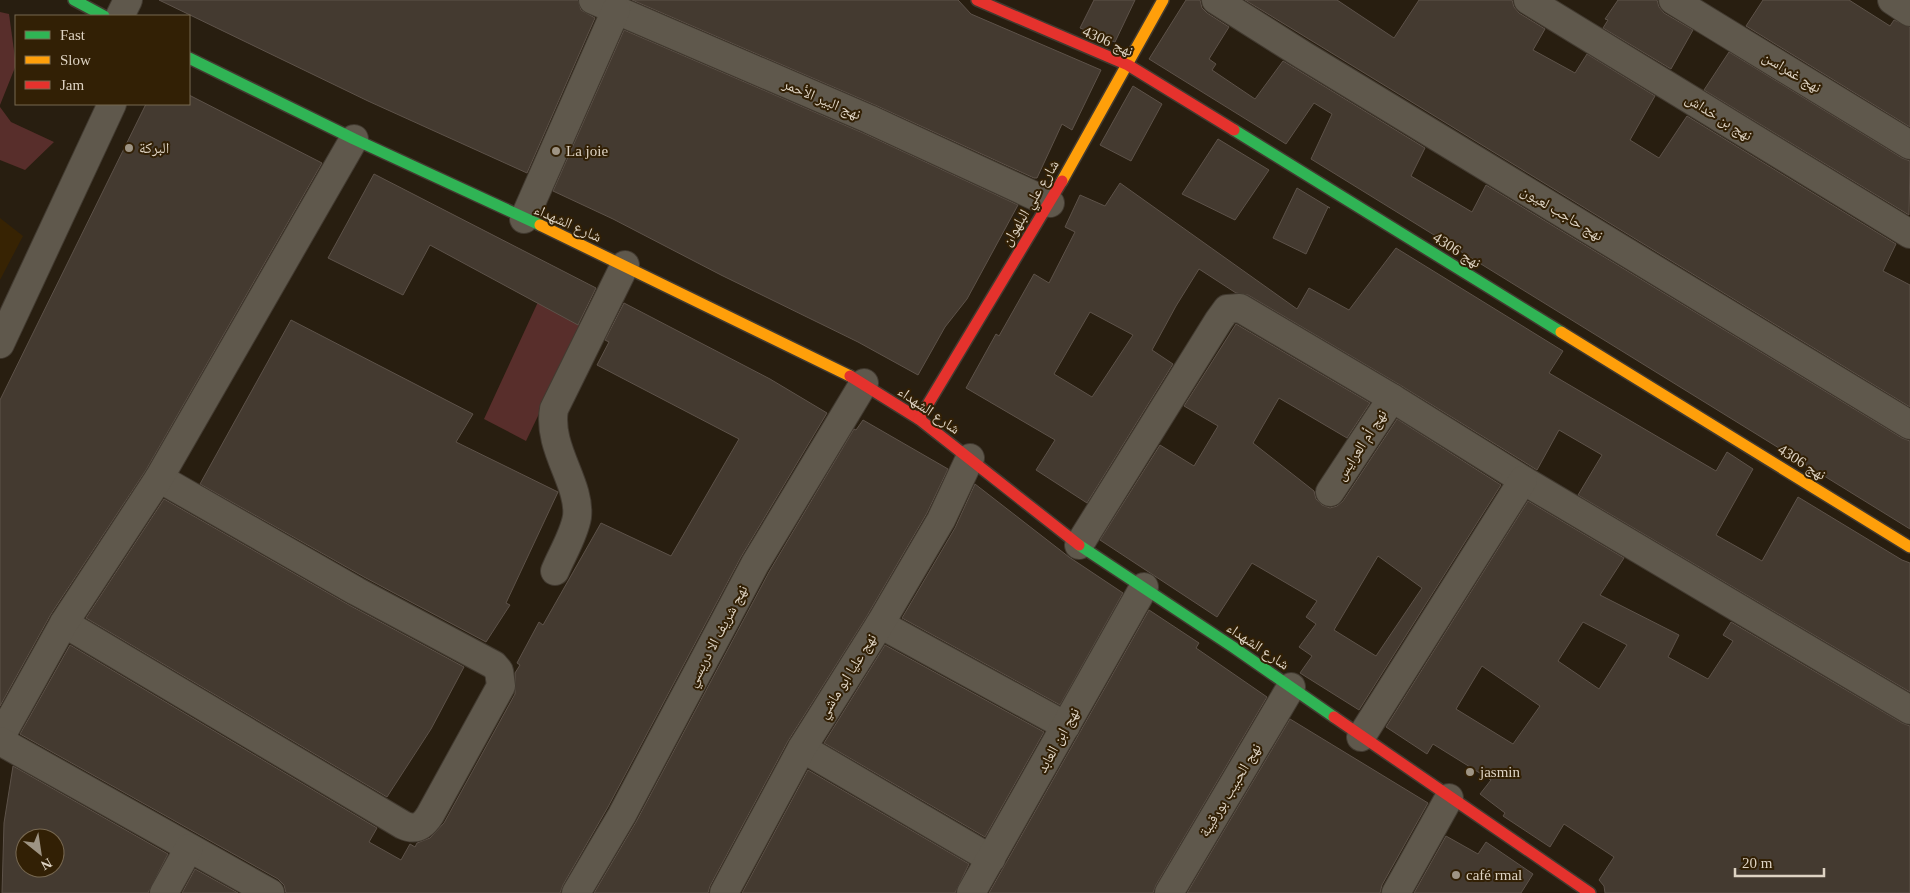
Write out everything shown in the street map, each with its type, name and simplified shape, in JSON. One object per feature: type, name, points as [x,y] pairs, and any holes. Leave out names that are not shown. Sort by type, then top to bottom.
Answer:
[{"type":"street","points":[[74,0],[102,15]]},
{"type":"street","points":[[120,15],[128,0]]},
{"type":"street","name":"نهج 4306","points":[[977,0],[1128,65],[1910,547]]},
{"type":"street","name":"شارع علي البلهوان","points":[[918,419],[1050,203],[1163,0]]},
{"type":"street","name":"نهج حاجب لعيون","points":[[1216,0],[1303,56],[1910,425]]},
{"type":"street","name":"نهج بن خداش","points":[[1528,0],[1910,234]]},
{"type":"street","name":"نهج غمراسن","points":[[1673,0],[1910,145]]},
{"type":"street","points":[[1892,0],[1910,12]]},
{"type":"street","points":[[524,219],[604,5]]},
{"type":"street","name":"نهج البير الأحمر","points":[[604,5],[869,119],[1050,203]]},
{"type":"street","name":"شارع الشهداء","points":[[190,58],[354,139],[625,265],[864,383],[918,419],[970,458],[1079,545],[1291,687],[1449,798],[1590,893]]},
{"type":"street","points":[[0,344],[112,105]]},
{"type":"street","points":[[253,889],[189,848],[0,740],[64,624],[159,478],[354,139]]},
{"type":"street","points":[[555,571],[577,515],[572,490],[552,431],[554,409],[625,265]]},
{"type":"street","points":[[1079,545],[1227,309],[1240,308],[1392,398],[1522,480],[1910,710]]},
{"type":"street","name":"نهج شريف الا دريسي","points":[[576,893],[622,815],[754,564],[864,383]]},
{"type":"street","name":"نهج أم العرايس","points":[[1330,492],[1392,398]]},
{"type":"street","name":"نهج عليا ابو ماشي","points":[[724,893],[802,748],[880,624],[941,520],[970,458]]},
{"type":"street","points":[[64,624],[403,825],[417,828],[430,816],[501,686],[499,671],[494,665],[356,592],[159,478]]},
{"type":"street","points":[[1361,737],[1522,480]]},
{"type":"street","name":"نهج ابن العابد","points":[[971,893],[1144,587]]},
{"type":"street","points":[[880,624],[1066,726]]},
{"type":"street","name":"نهج الحبيب بورقيبة","points":[[1169,893],[1291,687]]},
{"type":"street","points":[[802,748],[991,859]]},
{"type":"street","points":[[1396,893],[1449,798]]},
{"type":"street","points":[[164,893],[189,848]]},
{"type":"shaded area","points":[[0,12],[9,14],[15,68],[0,105]]},
{"type":"shaded area","points":[[0,107],[11,122],[54,142],[25,170],[0,160]]},
{"type":"shaded area","points":[[0,218],[23,236],[0,280]]},
{"type":"shaded area","points":[[538,302],[581,326],[526,441],[484,419]]},
{"type":"building","points":[[159,0],[578,0],[581,10],[595,18],[527,173],[368,101]]},
{"type":"building","points":[[632,0],[958,0],[971,14],[1101,70],[1072,130],[1062,124],[1037,178],[1034,178],[875,105]]},
{"type":"building","points":[[1094,0],[1135,0],[1115,42],[1080,28]]},
{"type":"building","points":[[1186,0],[1200,0],[1202,8],[1207,13],[1229,27],[1209,59],[1216,64],[1212,70],[1255,99],[1283,61],[1425,148],[1411,176],[1472,212],[1486,185],[1902,438],[1910,441],[1910,529],[1311,159],[1332,114],[1314,103],[1286,144],[1149,59]]},
{"type":"building","points":[[1245,0],[1337,0],[1394,38],[1419,0],[1512,0],[1514,7],[1519,13],[1545,29],[1533,50],[1575,73],[1587,54],[1655,96],[1630,140],[1659,158],[1687,116],[1896,244],[1883,271],[1910,285],[1910,407]]},
{"type":"building","points":[[1618,0],[1657,0],[1659,7],[1664,13],[1693,30],[1671,69],[1603,28],[1608,20],[1605,19]]},
{"type":"building","points":[[1763,0],[1849,0],[1890,26],[1894,20],[1910,27],[1910,127],[1746,26]]},
{"type":"building","points":[[624,30],[863,133],[1018,205],[967,299],[945,327],[918,375],[858,342],[721,275],[613,219],[553,191]]},
{"type":"building","points":[[1729,52],[1902,158],[1910,161],[1909,215],[1704,90]]},
{"type":"building","points":[[1133,86],[1162,104],[1131,161],[1100,145]]},
{"type":"building","points":[[190,96],[322,163],[146,470],[51,614],[0,706],[0,400],[146,105],[190,105]]},
{"type":"building","points":[[1218,139],[1269,170],[1235,220],[1182,194]]},
{"type":"building","points":[[374,174],[596,288],[578,325],[430,245],[403,295],[328,258]]},
{"type":"building","points":[[1120,183],[1297,309],[1309,288],[1349,310],[1396,248],[1563,351],[1549,373],[1716,471],[1727,452],[1753,469],[1716,535],[1762,561],[1798,497],[1910,563],[1910,692],[1578,495],[1602,455],[1559,430],[1537,470],[1400,385],[1248,295],[1236,293],[1199,269],[1152,350],[1173,364],[1087,503],[1036,470],[1055,440],[966,388],[996,334],[999,336],[1034,274],[1049,283],[1075,232],[1065,227],[1080,195],[1105,206]],"holes":[[[1090,312],[1133,335],[1092,397],[1054,374]]]},
{"type":"building","points":[[1297,188],[1330,208],[1328,207],[1306,254],[1273,238]]},
{"type":"building","points":[[624,303],[770,379],[827,413],[741,557],[560,893],[286,893],[284,885],[278,879],[20,734],[70,645],[377,828],[369,842],[401,860],[410,844],[415,847],[417,843],[430,838],[444,823],[515,694],[515,673],[520,665],[517,663],[539,622],[543,625],[601,523],[671,556],[739,439],[597,365],[609,342],[605,340]]},
{"type":"building","points":[[291,320],[473,414],[456,442],[558,492],[506,603],[510,605],[486,642],[364,577],[200,484]]},
{"type":"building","points":[[1236,324],[1370,403],[1347,438],[1279,398],[1253,443],[1314,491],[1316,499],[1322,505],[1330,508],[1337,506],[1343,501],[1397,419],[1501,485],[1359,710],[1300,673],[1312,656],[1299,647],[1316,624],[1306,617],[1317,601],[1252,563],[1217,617],[1100,540],[1160,445],[1194,466],[1218,426],[1184,406]],"holes":[[[1378,556],[1422,588],[1376,656],[1334,630]]]},
{"type":"building","points":[[863,420],[948,469],[927,513],[867,616],[788,741],[708,893],[594,893],[636,822],[769,572],[854,429],[856,430]]},
{"type":"building","points":[[975,484],[1069,557],[1123,593],[1060,705],[902,618],[955,528]]},
{"type":"building","points":[[164,499],[349,605],[464,667],[431,729],[387,797],[86,618]]},
{"type":"building","points":[[1528,501],[1624,558],[1600,595],[1679,635],[1668,657],[1708,679],[1733,641],[1723,635],[1731,622],[1910,726],[1910,893],[1605,893],[1604,886],[1599,880],[1614,857],[1564,824],[1550,847],[1503,816],[1505,813],[1480,794],[1491,780],[1433,744],[1427,754],[1386,727]],"holes":[[[1583,622],[1627,645],[1599,689],[1558,661]],[[1482,666],[1540,706],[1513,744],[1456,709]]]},
{"type":"building","points":[[1149,610],[1199,643],[1196,648],[1267,697],[1153,893],[989,893]]},
{"type":"building","points":[[885,645],[1044,732],[985,837],[824,743]]},
{"type":"building","points":[[1290,719],[1428,803],[1382,885],[1380,893],[1187,893]]},
{"type":"building","points":[[13,766],[168,854],[148,893],[2,893],[4,823]]},
{"type":"building","points":[[808,770],[969,864],[955,893],[742,893]]},
{"type":"building","points":[[1446,836],[1478,854],[1486,842],[1533,874],[1521,893],[1414,893]]},
{"type":"building","points":[[195,869],[238,893],[182,893]]},
{"type":"traffic: fast","points":[[74,0],[102,15]]},
{"type":"traffic: fast","points":[[190,58],[354,139],[540,225]]},
{"type":"traffic: fast","points":[[1234,130],[1561,332]]},
{"type":"traffic: fast","points":[[1079,545],[1233,647],[1334,717]]},
{"type":"traffic: slow","points":[[1062,181],[1163,0]]},
{"type":"traffic: slow","points":[[540,225],[850,376]]},
{"type":"traffic: slow","points":[[1561,332],[1910,547]]},
{"type":"traffic: jam","points":[[977,0],[1128,65],[1234,130]]},
{"type":"traffic: jam","points":[[919,419],[1062,181]]},
{"type":"traffic: jam","points":[[850,376],[919,419],[1079,545]]},
{"type":"traffic: jam","points":[[1334,717],[1590,893]]},
{"type":"place","name":"البركة","points":[[129,148]]},
{"type":"place","name":"La joie","points":[[556,151]]},
{"type":"place","name":"jasmin","points":[[1470,772]]},
{"type":"place","name":"café rmal","points":[[1456,875]]}]
